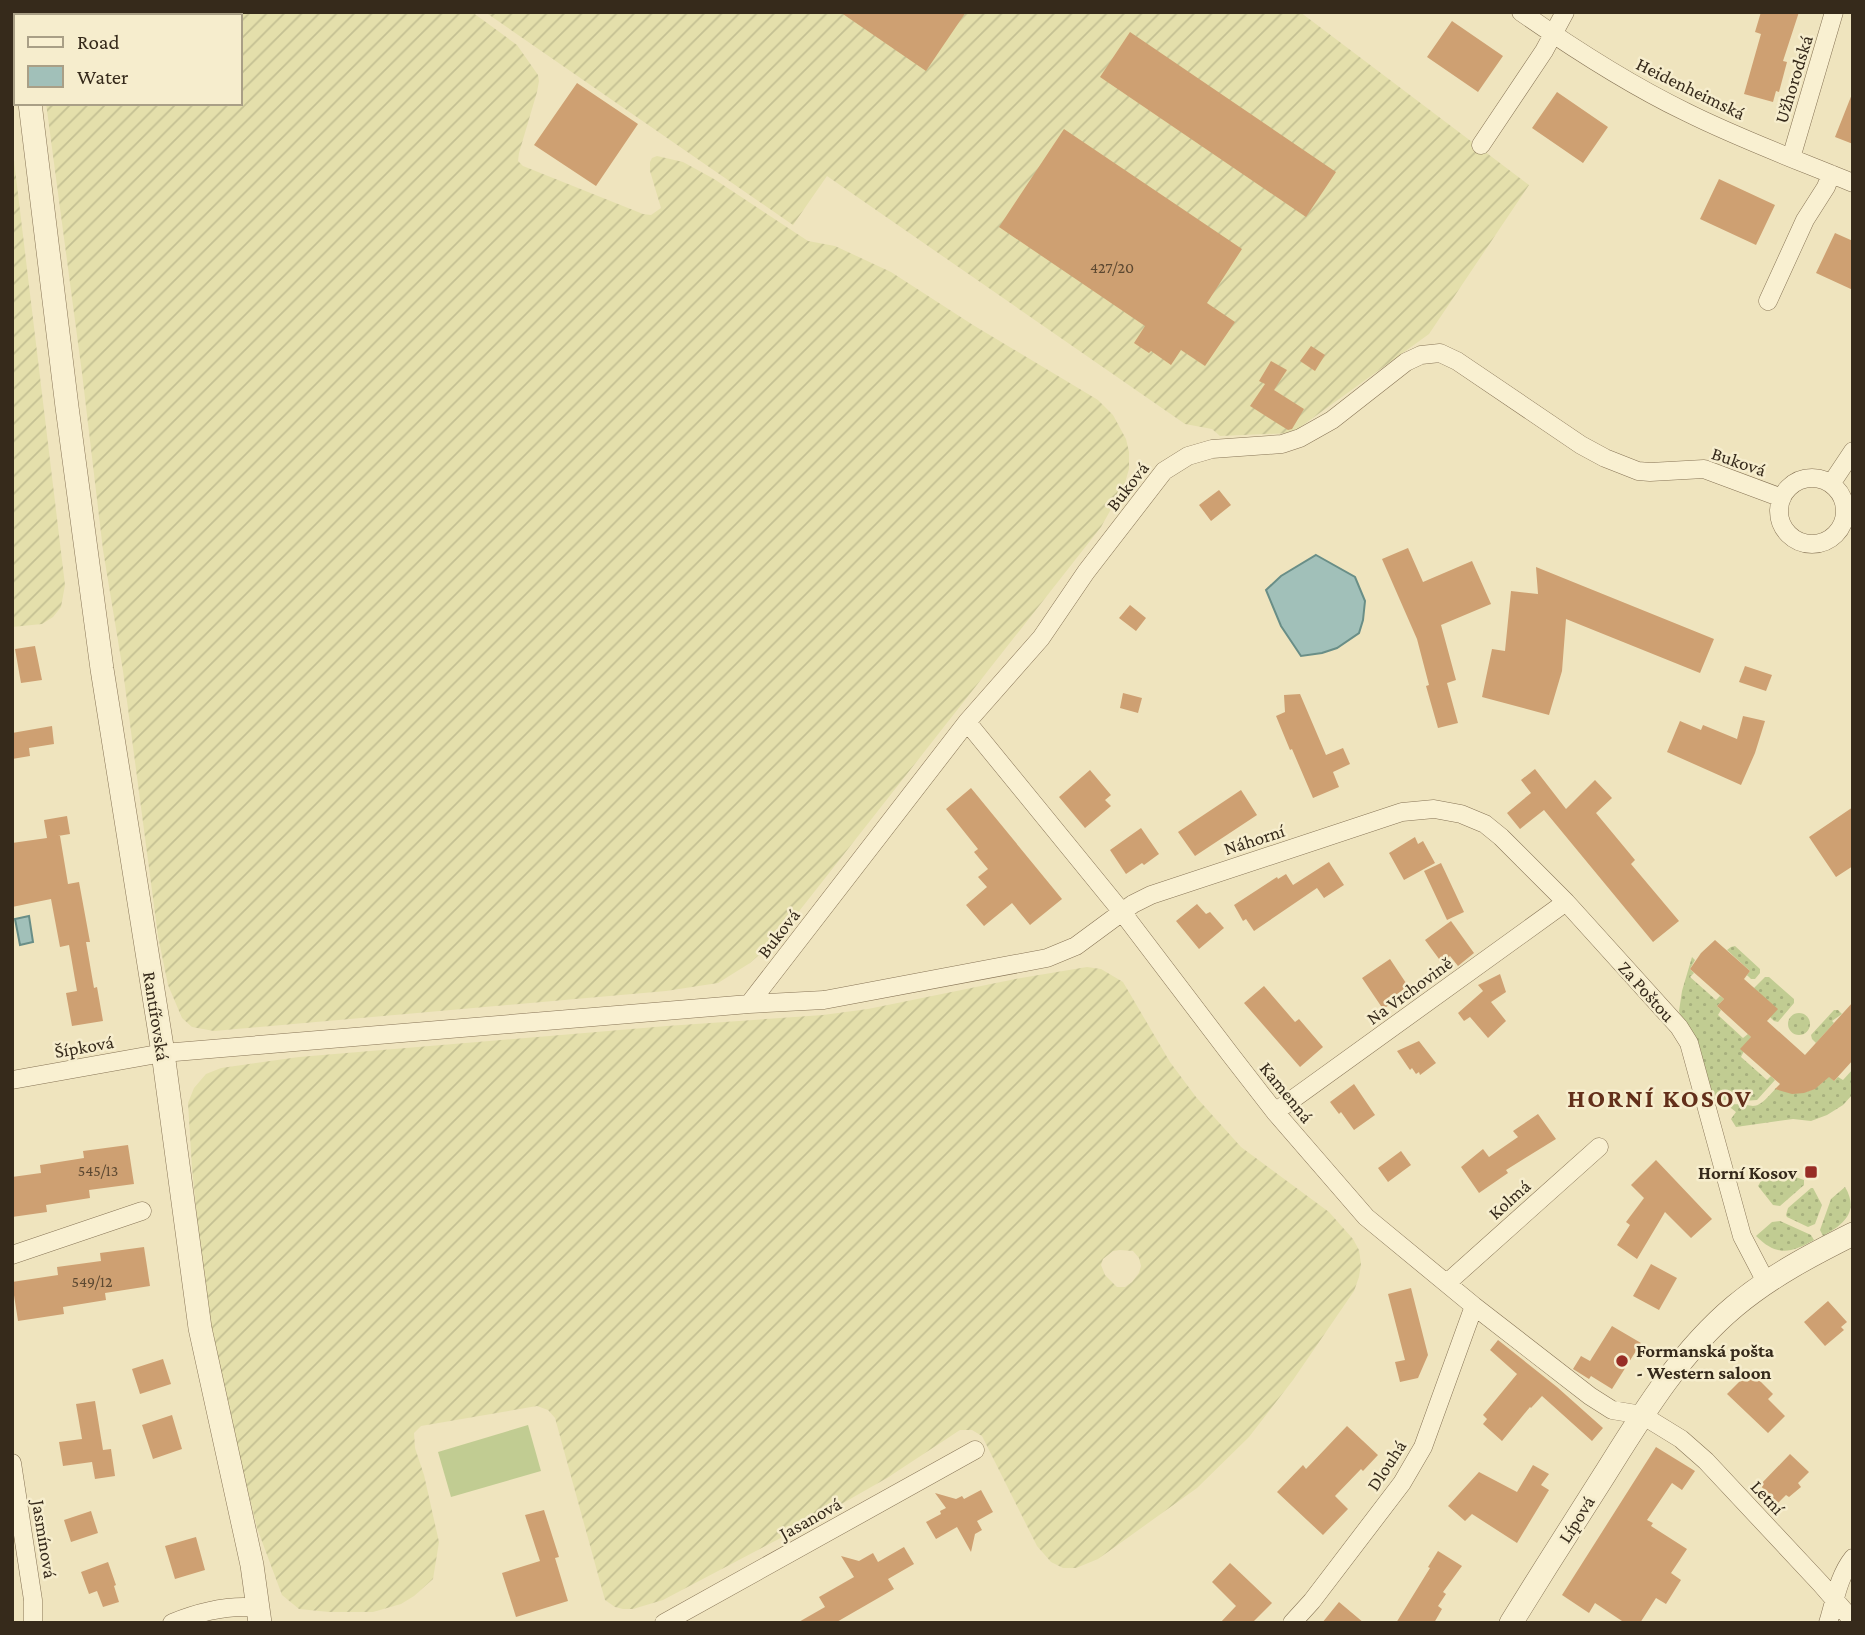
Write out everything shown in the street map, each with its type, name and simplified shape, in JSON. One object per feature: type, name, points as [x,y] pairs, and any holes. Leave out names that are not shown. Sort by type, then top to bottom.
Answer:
[{"type":"street","name":"Heidenheimská","points":[[1521,12],[1626,80],[1665,101],[1710,123],[1853,183]]},
{"type":"street","points":[[1481,145],[1554,35],[1565,12]]},
{"type":"street","name":"Užhorodská","points":[[1791,158],[1834,12]]},
{"type":"street","name":"Rantířovská","points":[[30,105],[102,669],[163,1053],[200,1328],[254,1575],[259,1616]]},
{"type":"street","points":[[1768,301],[1805,220],[1831,174]]},
{"type":"street","name":"Buková","points":[[749,1004],[967,722],[1041,638],[1086,572],[1164,471],[1188,456],[1212,449],[1282,444],[1300,438],[1332,420],[1406,362],[1421,355],[1440,353],[1457,361],[1581,445],[1617,463],[1638,471],[1650,472],[1704,469],[1782,498]]},
{"type":"street","points":[[1831,484],[1853,451]]},
{"type":"street","name":"Buková","points":[[1813,478],[1831,484],[1842,498],[1847,527],[1821,543],[1811,544],[1792,537],[1780,519],[1779,508],[1787,489],[1804,479],[1813,478]]},
{"type":"street","name":"Kamenná","points":[[967,722],[1122,912],[1275,1112],[1366,1217],[1474,1306],[1590,1396],[1612,1410],[1642,1415]]},
{"type":"street","name":"Za Poštou","points":[[1402,813],[1434,809],[1461,814],[1485,824],[1530,864],[1669,1014],[1689,1043],[1742,1236],[1766,1282]]},
{"type":"street","name":"Náhorní","points":[[749,1004],[824,1000],[1048,958],[1076,946],[1122,912],[1151,895],[1402,813]]},
{"type":"street","name":"Na Vrchovině","points":[[1275,1112],[1566,902]]},
{"type":"street","name":"Šípková","points":[[12,1080],[163,1053],[749,1004]]},
{"type":"street","name":"Kolmá","points":[[1447,1283],[1600,1147]]},
{"type":"street","points":[[12,1255],[142,1211]]},
{"type":"street","points":[[1642,1415],[1676,1369],[1733,1308],[1766,1282],[1853,1234]]},
{"type":"street","name":"Dlouhá","points":[[1293,1623],[1402,1483],[1423,1447],[1474,1306]]},
{"type":"street","name":"Letní","points":[[1642,1415],[1681,1439],[1706,1461],[1853,1620]]},
{"type":"street","name":"Lípová","points":[[1511,1623],[1642,1415]]},
{"type":"street","name":"Jasanová","points":[[664,1623],[975,1450]]},
{"type":"street","name":"Jasmínová","points":[[12,1463],[33,1600],[33,1623]]},
{"type":"street","points":[[1828,1623],[1834,1599],[1853,1558]]},
{"type":"street","points":[[172,1623],[246,1606],[259,1616]]},
{"type":"shaded area","points":[[472,12],[517,45],[538,75],[537,92],[519,153],[518,161],[523,166],[651,215],[661,208],[650,171],[652,158],[657,156],[683,162],[714,179],[808,241],[835,246],[891,272],[1098,400],[1113,415],[1126,439],[1129,469],[1124,486],[1101,527],[778,938],[750,963],[718,983],[666,991],[214,1031],[192,1027],[182,1018],[168,985],[158,936],[123,671],[103,550],[46,105],[242,105],[242,14],[35,14]]},
{"type":"shaded area","points":[[485,12],[1300,12],[1529,185],[1429,334],[1292,433],[1220,436],[1212,429],[1185,424],[827,176],[793,225]]},
{"type":"shaded area","points":[[12,144],[65,585],[61,607],[53,617],[42,624],[12,627]]},
{"type":"shaded area","points":[[1087,967],[1101,969],[1123,982],[1170,1062],[1196,1097],[1241,1147],[1329,1212],[1353,1239],[1359,1250],[1361,1264],[1354,1291],[1293,1380],[1249,1437],[1197,1488],[1098,1559],[1076,1568],[1063,1568],[1051,1562],[1037,1546],[982,1436],[972,1430],[960,1430],[887,1478],[794,1531],[663,1600],[633,1609],[623,1609],[605,1600],[555,1418],[548,1410],[537,1406],[421,1426],[414,1433],[415,1448],[439,1542],[433,1579],[414,1596],[401,1604],[373,1612],[329,1612],[299,1609],[282,1595],[257,1528],[216,1360],[203,1278],[188,1103],[194,1088],[206,1074],[221,1068],[299,1057],[823,1015],[868,1009]],"holes":[[[1113,1251],[1133,1251],[1139,1258],[1139,1273],[1125,1287],[1117,1287],[1105,1275],[1101,1265],[1103,1259]]]},
{"type":"green space","points":[[1735,946],[1760,969],[1755,979],[1747,975],[1750,971],[1727,950]]},
{"type":"green space","points":[[1692,957],[1695,960],[1690,969],[1694,973],[1690,977],[1716,1000],[1720,996],[1724,999],[1717,1006],[1721,1010],[1718,1015],[1743,1038],[1748,1034],[1751,1037],[1741,1057],[1767,1080],[1771,1076],[1775,1080],[1757,1100],[1731,1099],[1714,1104],[1679,1011]]},
{"type":"green space","points":[[1765,977],[1769,977],[1794,999],[1794,1003],[1778,1022],[1770,1017],[1754,988]]},
{"type":"green space","points":[[1834,1010],[1842,1014],[1832,1021],[1834,1023],[1816,1043],[1811,1035]]},
{"type":"green space","points":[[1799,1013],[1807,1016],[1810,1024],[1807,1032],[1799,1035],[1791,1032],[1788,1024],[1791,1016]]},
{"type":"green space","points":[[1853,1069],[1853,1094],[1843,1105],[1827,1115],[1811,1121],[1793,1119],[1736,1127],[1731,1119],[1736,1112],[1727,1105],[1757,1105],[1776,1088],[1795,1093],[1806,1092],[1823,1082],[1822,1070],[1834,1081],[1838,1077],[1843,1080]]},
{"type":"green space","points":[[1778,1171],[1804,1180],[1804,1185],[1780,1206],[1773,1205],[1758,1186],[1764,1176]]},
{"type":"green space","points":[[1845,1187],[1851,1204],[1850,1211],[1843,1222],[1823,1236],[1820,1230],[1831,1199]]},
{"type":"green space","points":[[1811,1188],[1822,1205],[1815,1224],[1808,1227],[1786,1215],[1788,1208]]},
{"type":"green space","points":[[1780,1221],[1811,1235],[1814,1240],[1784,1251],[1771,1247],[1756,1236],[1772,1222]]},
{"type":"green space","points":[[528,1425],[541,1471],[451,1497],[438,1452]]},
{"type":"water","points":[[1316,555],[1355,577],[1365,601],[1363,620],[1359,633],[1337,648],[1301,656],[1281,626],[1266,590],[1281,576]]},
{"type":"water","points":[[29,916],[33,942],[20,945],[15,919]]},
{"type":"building","points":[[840,12],[966,12],[926,71]]},
{"type":"building","points":[[1761,12],[1799,12],[1783,61],[1787,62],[1779,92],[1776,91],[1773,102],[1744,94],[1761,34],[1755,32]]},
{"type":"building","points":[[1452,21],[1503,56],[1478,92],[1427,57]]},
{"type":"building","points":[[1130,32],[1336,172],[1306,217],[1100,77]]},
{"type":"building","points":[[577,83],[638,124],[596,186],[534,145]]},
{"type":"building","points":[[1557,92],[1608,127],[1583,163],[1532,128]]},
{"type":"building","points":[[1853,94],[1853,144],[1835,137]]},
{"type":"building","points":[[1064,129],[1242,249],[1207,303],[1235,322],[1205,366],[1181,350],[1171,365],[1134,343],[1145,326],[999,227]]},
{"type":"building","points":[[1719,179],[1775,205],[1756,245],[1700,219]]},
{"type":"building","points":[[1835,233],[1853,241],[1853,290],[1816,273]]},
{"type":"building","points":[[1311,346],[1325,355],[1315,371],[1300,361]]},
{"type":"building","points":[[1271,361],[1287,370],[1274,390],[1304,409],[1292,429],[1288,430],[1250,406],[1265,384],[1259,381]]},
{"type":"building","points":[[1219,490],[1231,505],[1211,521],[1199,505]]},
{"type":"building","points":[[1408,548],[1423,582],[1472,561],[1491,604],[1441,625],[1456,680],[1447,683],[1458,723],[1438,728],[1417,639],[1382,559]]},
{"type":"building","points":[[1536,567],[1714,639],[1700,673],[1566,619],[1562,671],[1549,715],[1482,697],[1492,649],[1505,651],[1511,591],[1538,594]]},
{"type":"building","points":[[1130,605],[1146,618],[1136,631],[1119,618]]},
{"type":"building","points":[[35,646],[42,680],[21,683],[15,649]]},
{"type":"building","points":[[1745,666],[1772,675],[1766,691],[1739,682]]},
{"type":"building","points":[[1123,693],[1142,698],[1138,713],[1120,708]]},
{"type":"building","points":[[1300,694],[1326,755],[1343,748],[1350,764],[1333,772],[1339,787],[1313,798],[1276,716],[1285,712],[1284,695]]},
{"type":"building","points":[[1743,716],[1765,721],[1741,785],[1667,752],[1680,721],[1701,730],[1703,725],[1737,739]]},
{"type":"building","points":[[52,726],[54,744],[29,748],[30,756],[12,759],[12,733]]},
{"type":"building","points":[[1535,769],[1566,809],[1595,780],[1612,798],[1596,813],[1635,860],[1631,864],[1679,921],[1653,942],[1544,810],[1520,829],[1507,813],[1531,793],[1521,780]]},
{"type":"building","points":[[1090,770],[1111,795],[1105,800],[1111,806],[1085,828],[1059,797]]},
{"type":"building","points":[[971,788],[1062,899],[1030,925],[1012,903],[984,926],[966,905],[987,887],[978,877],[988,869],[974,852],[978,849],[946,809]]},
{"type":"building","points":[[1241,790],[1257,815],[1195,856],[1178,832]]},
{"type":"building","points":[[1853,807],[1853,866],[1836,877],[1809,837]]},
{"type":"building","points":[[67,816],[70,834],[58,836],[68,884],[79,882],[90,942],[86,942],[103,1021],[72,1026],[66,993],[77,991],[69,945],[60,947],[51,899],[12,907],[12,843],[47,838],[44,820]]},
{"type":"building","points":[[1141,828],[1159,854],[1126,874],[1110,850]]},
{"type":"building","points":[[1415,837],[1418,844],[1423,841],[1435,863],[1404,880],[1389,853]]},
{"type":"building","points":[[1329,862],[1344,885],[1324,898],[1317,888],[1254,931],[1246,919],[1243,921],[1234,905],[1277,877],[1278,879],[1286,874],[1293,885]]},
{"type":"building","points":[[1441,863],[1464,912],[1447,920],[1424,871]]},
{"type":"building","points":[[1197,904],[1206,914],[1210,912],[1224,928],[1199,949],[1176,921]]},
{"type":"building","points":[[1451,921],[1474,953],[1458,966],[1450,956],[1442,963],[1425,940]]},
{"type":"building","points":[[1715,940],[1750,971],[1744,979],[1778,1009],[1767,1021],[1805,1055],[1853,1002],[1853,1060],[1834,1081],[1829,1077],[1815,1089],[1804,1093],[1792,1094],[1775,1089],[1780,1084],[1740,1049],[1751,1037],[1717,1006],[1724,999],[1690,969],[1701,953]]},
{"type":"building","points":[[1390,959],[1408,986],[1393,997],[1395,1001],[1383,1009],[1362,978]]},
{"type":"building","points":[[1500,974],[1506,992],[1491,1002],[1506,1021],[1488,1038],[1470,1017],[1464,1021],[1458,1013],[1483,991],[1478,985]]},
{"type":"building","points":[[1264,986],[1295,1022],[1299,1019],[1323,1047],[1300,1067],[1244,1003]]},
{"type":"building","points":[[1419,1041],[1436,1063],[1420,1075],[1412,1068],[1410,1070],[1397,1051]]},
{"type":"building","points":[[1354,1084],[1375,1115],[1354,1130],[1330,1102]]},
{"type":"building","points":[[1538,1114],[1556,1139],[1506,1170],[1508,1173],[1479,1193],[1461,1167],[1483,1149],[1489,1157],[1518,1137],[1513,1131]]},
{"type":"building","points":[[128,1145],[134,1184],[89,1190],[90,1198],[46,1205],[47,1212],[12,1217],[12,1177],[41,1173],[40,1165],[84,1158],[83,1151]]},
{"type":"building","points":[[1401,1151],[1411,1165],[1388,1182],[1378,1168]]},
{"type":"building","points":[[1656,1160],[1712,1219],[1691,1238],[1665,1212],[1637,1259],[1617,1245],[1630,1225],[1626,1222],[1644,1198],[1631,1185]]},
{"type":"building","points":[[144,1247],[150,1286],[105,1293],[106,1300],[63,1307],[64,1314],[18,1321],[12,1282],[58,1275],[57,1267],[101,1261],[100,1253]]},
{"type":"building","points":[[1651,1264],[1677,1278],[1659,1310],[1633,1296]]},
{"type":"building","points":[[1411,1288],[1428,1355],[1418,1378],[1400,1382],[1395,1362],[1405,1360],[1388,1294]]},
{"type":"building","points":[[1828,1301],[1847,1322],[1841,1327],[1844,1330],[1825,1346],[1804,1322]]},
{"type":"building","points":[[1612,1326],[1641,1343],[1612,1389],[1573,1369],[1581,1356],[1590,1361]]},
{"type":"building","points":[[1498,1340],[1603,1428],[1592,1441],[1542,1396],[1502,1441],[1483,1424],[1487,1419],[1483,1415],[1517,1374],[1490,1350]]},
{"type":"building","points":[[163,1359],[171,1384],[140,1394],[132,1369]]},
{"type":"building","points":[[1750,1371],[1773,1394],[1768,1399],[1785,1416],[1768,1433],[1727,1394]]},
{"type":"building","points":[[95,1401],[103,1450],[111,1449],[115,1476],[95,1479],[92,1462],[63,1466],[59,1442],[82,1439],[76,1404]]},
{"type":"building","points":[[172,1415],[182,1449],[153,1459],[142,1425]]},
{"type":"building","points":[[1347,1426],[1378,1455],[1335,1496],[1348,1509],[1323,1535],[1277,1492],[1303,1465],[1306,1469]]},
{"type":"building","points":[[1656,1447],[1695,1471],[1682,1490],[1672,1483],[1647,1520],[1653,1523],[1651,1526],[1687,1549],[1671,1573],[1681,1580],[1666,1604],[1656,1598],[1640,1623],[1625,1623],[1595,1603],[1589,1613],[1562,1595]]},
{"type":"building","points":[[1790,1454],[1809,1472],[1798,1483],[1801,1487],[1789,1497],[1786,1495],[1777,1504],[1760,1485]]},
{"type":"building","points":[[1533,1465],[1549,1474],[1541,1485],[1549,1490],[1517,1543],[1472,1514],[1465,1521],[1448,1506],[1479,1472],[1517,1492]]},
{"type":"building","points":[[981,1490],[993,1512],[977,1521],[982,1530],[975,1534],[971,1552],[957,1527],[936,1539],[926,1522],[946,1508],[935,1493],[956,1499],[962,1496],[964,1499]]},
{"type":"building","points":[[544,1510],[559,1557],[555,1558],[568,1601],[516,1617],[502,1573],[540,1561],[525,1515]]},
{"type":"building","points":[[91,1511],[98,1533],[71,1542],[64,1520]]},
{"type":"building","points":[[196,1537],[205,1570],[175,1579],[165,1546]]},
{"type":"building","points":[[904,1547],[914,1564],[888,1579],[894,1589],[835,1623],[797,1623],[825,1607],[819,1597],[854,1577],[841,1556],[859,1561],[873,1553],[878,1562]]},
{"type":"building","points":[[1438,1551],[1462,1566],[1443,1592],[1446,1594],[1438,1606],[1442,1609],[1434,1623],[1396,1623],[1430,1568],[1428,1567]]},
{"type":"building","points":[[108,1562],[119,1602],[103,1607],[97,1591],[89,1594],[81,1572]]},
{"type":"building","points":[[1230,1563],[1272,1603],[1252,1623],[1220,1623],[1236,1606],[1212,1582]]},
{"type":"building","points":[[1339,1602],[1364,1623],[1322,1623]]},
{"type":"place","name":"Horní Kosov","points":[[1811,1172]]},
{"type":"place","name":"Formanská pošta - Western saloon","points":[[1622,1361]]},
{"type":"district","name":"HORNÍ KOSOV","points":[[1660,1098]]}]
